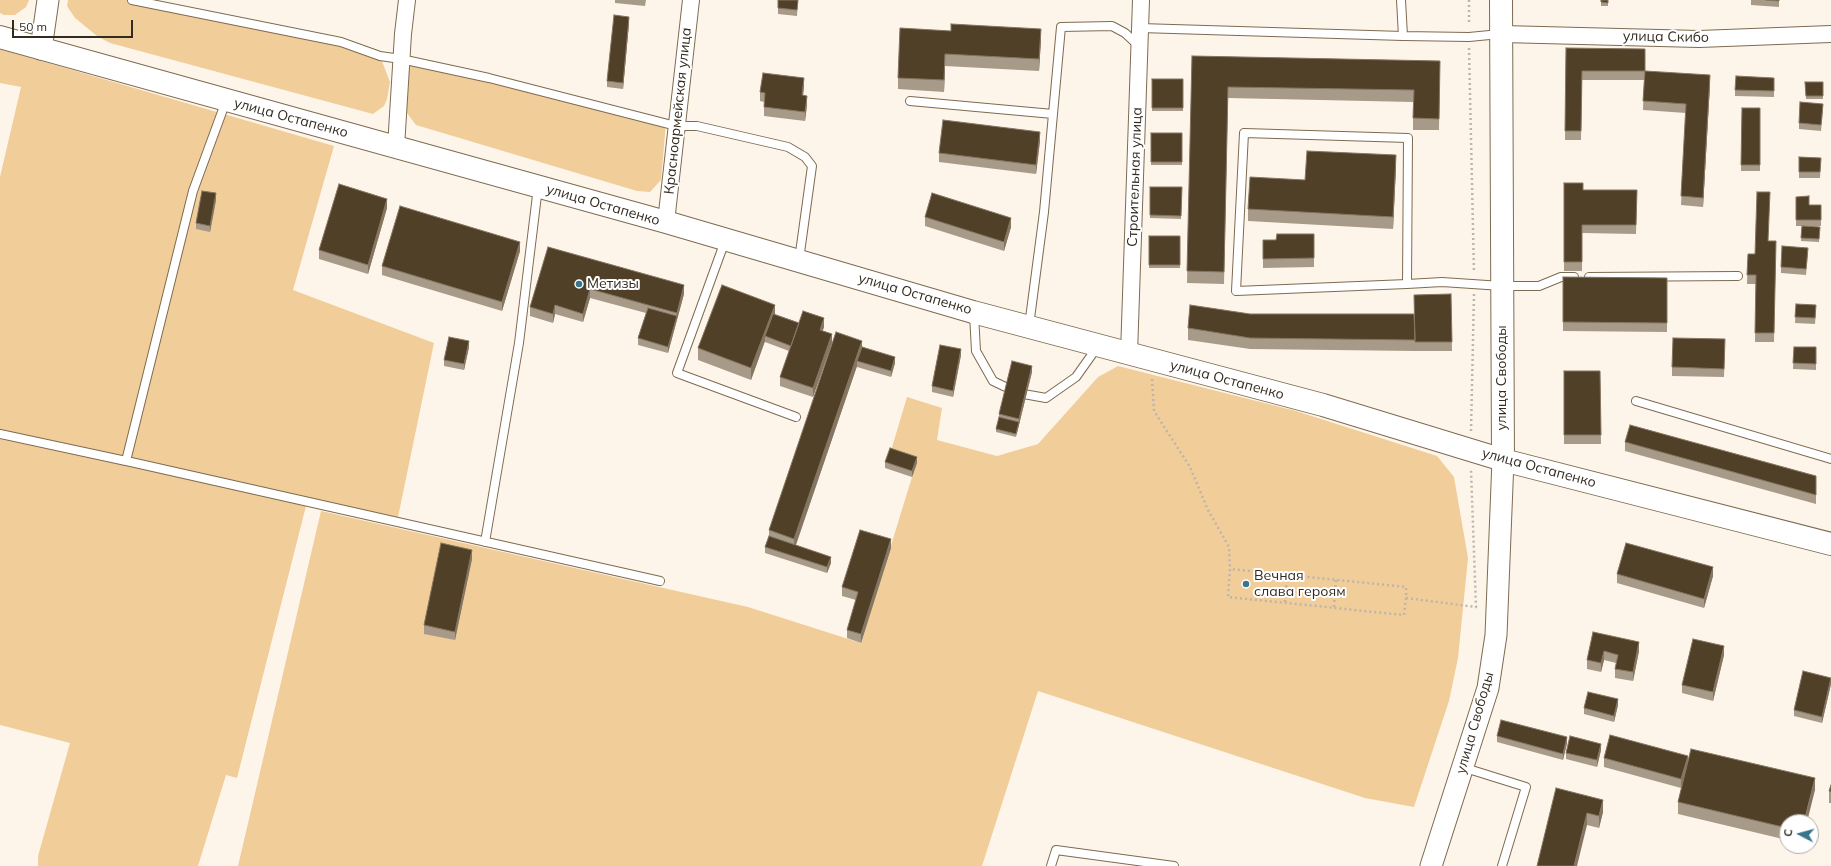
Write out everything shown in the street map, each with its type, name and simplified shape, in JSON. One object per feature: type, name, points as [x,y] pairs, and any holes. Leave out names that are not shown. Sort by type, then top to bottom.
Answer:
[{"type":"main road","name":"улица Свободы","points":[[1501,0],[1503,460]]},
{"type":"main road","name":"улица Остапенко","points":[[0,37],[666,222],[974,312],[1323,405],[1503,460],[1831,544]]},
{"type":"street","points":[[41,49],[48,0]]},
{"type":"street","points":[[396,147],[401,59],[407,0]]},
{"type":"street","name":"Красноармейская улица","points":[[666,222],[691,0]]},
{"type":"street","name":"Строительная улица","points":[[1129,354],[1141,0]]},
{"type":"street","name":"улица Скибо","points":[[1502,34],[1699,38],[1831,34]]},
{"type":"street","name":"улица Свободы","points":[[1431,866],[1488,688],[1496,634],[1503,460]]},
{"type":"lane","points":[[132,0],[342,42],[380,56],[401,59],[489,78],[676,126],[697,126],[788,147],[805,157],[812,166],[799,260]]},
{"type":"lane","points":[[1401,0],[1403,36]]},
{"type":"lane","points":[[1029,326],[1044,212],[1061,27],[1112,26],[1125,33],[1140,46]]},
{"type":"lane","points":[[1140,28],[1403,36],[1469,37],[1502,34]]},
{"type":"lane","points":[[122,460],[126,461],[192,191],[227,100]]},
{"type":"lane","points":[[910,101],[1053,114]]},
{"type":"lane","points":[[1407,284],[1408,138],[1244,133],[1236,291],[1407,284],[1442,282],[1502,286],[1539,286],[1561,278],[1738,276]]},
{"type":"lane","points":[[485,542],[519,343],[538,186]]},
{"type":"lane","points":[[726,239],[677,373],[796,417]]},
{"type":"lane","points":[[974,312],[976,351],[993,381],[1018,393],[1046,398],[1076,377],[1098,345]]},
{"type":"lane","points":[[1636,401],[1831,459]]},
{"type":"lane","points":[[0,434],[660,581]]},
{"type":"lane","points":[[1462,767],[1526,787],[1502,866]]},
{"type":"lane","points":[[1051,866],[1056,850],[1174,866]]},
{"type":"path","points":[[1406,598],[1476,607],[1470,450],[1475,316],[1469,0]]},
{"type":"path","points":[[1151,360],[1154,411],[1190,467],[1208,510],[1229,547],[1230,569],[1228,597],[1404,615],[1406,587],[1230,569]]},
{"type":"path","points":[[1285,602],[1287,575]]},
{"type":"path","points":[[1334,607],[1336,580]]},
{"type":"shaded area","points":[[0,0],[29,0],[26,7],[15,15],[4,15],[0,13]]},
{"type":"shaded area","points":[[68,0],[132,0],[341,42],[380,56],[390,82],[387,99],[384,106],[373,114],[110,43],[97,36],[75,18],[67,6]]},
{"type":"shaded area","points":[[0,49],[334,146],[293,290],[434,343],[397,522],[307,502],[237,778],[226,775],[198,866],[38,866],[38,856],[70,743],[0,725],[0,177],[21,87],[0,83]]},
{"type":"shaded area","points":[[401,59],[666,123],[661,180],[650,192],[637,191],[416,125],[407,113]]},
{"type":"shaded area","points":[[1118,366],[1296,411],[1437,456],[1454,477],[1468,558],[1458,658],[1449,701],[1414,807],[1365,798],[1038,691],[982,866],[238,866],[321,511],[748,607],[861,643],[916,464],[890,454],[907,397],[942,408],[937,440],[997,456],[1038,444],[1098,377]]},
{"type":"building","points":[[778,0],[798,0],[797,10],[778,8]]},
{"type":"building","points":[[1601,0],[1608,0],[1608,3],[1601,2]]},
{"type":"building","points":[[614,15],[629,17],[623,83],[607,81]]},
{"type":"building","points":[[951,24],[1041,29],[1039,59],[945,54],[944,80],[898,78],[900,28],[951,31]]},
{"type":"building","points":[[1566,48],[1645,49],[1645,71],[1582,71],[1581,131],[1565,131]]},
{"type":"building","points":[[1192,56],[1440,61],[1439,119],[1413,118],[1414,90],[1228,87],[1224,272],[1187,271]]},
{"type":"building","points":[[1645,71],[1710,75],[1703,198],[1681,196],[1686,104],[1643,101]]},
{"type":"building","points":[[763,73],[804,78],[802,95],[807,96],[805,112],[764,107],[765,93],[760,92]]},
{"type":"building","points":[[1736,76],[1774,78],[1774,91],[1735,90]]},
{"type":"building","points":[[1152,79],[1183,79],[1183,108],[1152,108]]},
{"type":"building","points":[[1805,82],[1823,82],[1823,96],[1806,96]]},
{"type":"building","points":[[1800,102],[1823,104],[1821,125],[1799,123]]},
{"type":"building","points":[[1742,108],[1760,108],[1760,165],[1741,165]]},
{"type":"building","points":[[943,120],[1040,132],[1036,165],[939,153]]},
{"type":"building","points":[[1151,133],[1182,133],[1182,162],[1151,162]]},
{"type":"building","points":[[1307,151],[1396,155],[1393,217],[1248,209],[1250,177],[1305,180]]},
{"type":"building","points":[[1799,157],[1821,158],[1820,172],[1799,172]]},
{"type":"building","points":[[1564,183],[1583,183],[1583,190],[1637,190],[1636,225],[1582,225],[1582,262],[1564,262]]},
{"type":"building","points":[[339,184],[387,199],[368,265],[319,250]]},
{"type":"building","points":[[1150,187],[1182,187],[1181,216],[1150,215]]},
{"type":"building","points":[[202,191],[216,193],[210,226],[196,223]]},
{"type":"building","points":[[1757,192],[1770,192],[1768,241],[1776,241],[1774,333],[1755,333],[1756,275],[1747,275],[1748,254],[1755,254]]},
{"type":"building","points":[[932,193],[1011,218],[1004,242],[925,217]]},
{"type":"building","points":[[1809,196],[1809,205],[1821,205],[1821,220],[1796,220],[1796,197]]},
{"type":"building","points":[[400,206],[520,242],[502,302],[382,266]]},
{"type":"building","points":[[1802,226],[1820,227],[1819,239],[1801,238]]},
{"type":"building","points":[[1277,234],[1314,234],[1314,258],[1263,259],[1263,240],[1276,240]]},
{"type":"building","points":[[1149,236],[1180,236],[1180,265],[1149,265]]},
{"type":"building","points":[[1782,246],[1808,248],[1806,269],[1781,267]]},
{"type":"building","points":[[548,247],[684,285],[677,313],[590,289],[583,314],[555,305],[553,314],[530,307]]},
{"type":"building","points":[[1563,277],[1667,278],[1667,323],[1563,322]]},
{"type":"building","points":[[722,285],[775,305],[751,368],[698,348]]},
{"type":"building","points":[[1451,294],[1452,342],[1415,342],[1414,295]]},
{"type":"building","points":[[1796,304],[1816,305],[1815,318],[1795,317]]},
{"type":"building","points":[[1190,305],[1250,314],[1414,314],[1415,340],[1250,338],[1188,328]]},
{"type":"building","points":[[648,308],[677,316],[668,347],[638,338]]},
{"type":"building","points":[[803,311],[824,318],[820,330],[832,334],[813,388],[780,377]]},
{"type":"building","points":[[773,314],[799,323],[791,346],[765,336]]},
{"type":"building","points":[[836,332],[862,341],[794,539],[769,530]]},
{"type":"building","points":[[449,337],[469,341],[464,364],[444,360]]},
{"type":"building","points":[[1673,338],[1725,339],[1724,369],[1672,367]]},
{"type":"building","points":[[940,345],[961,349],[953,391],[932,386]]},
{"type":"building","points":[[862,347],[895,357],[891,371],[857,361]]},
{"type":"building","points":[[1794,347],[1816,347],[1816,364],[1793,363]]},
{"type":"building","points":[[1012,361],[1032,366],[1019,419],[999,414]]},
{"type":"building","points":[[1564,371],[1600,371],[1601,435],[1564,435]]},
{"type":"building","points":[[999,417],[1019,422],[1016,434],[996,429]]},
{"type":"building","points":[[1630,425],[1816,476],[1816,495],[1625,442]]},
{"type":"building","points":[[890,448],[917,457],[912,471],[885,462]]},
{"type":"building","points":[[860,530],[891,539],[861,634],[847,630],[858,592],[842,587]]},
{"type":"building","points":[[769,536],[831,557],[827,567],[765,547]]},
{"type":"building","points":[[441,543],[472,550],[455,632],[424,625]]},
{"type":"building","points":[[1626,543],[1713,567],[1704,599],[1617,574]]},
{"type":"building","points":[[1593,632],[1639,642],[1633,672],[1615,669],[1618,655],[1604,651],[1601,663],[1587,660]]},
{"type":"building","points":[[1693,639],[1724,646],[1713,692],[1682,685]]},
{"type":"building","points":[[1803,671],[1831,678],[1822,717],[1794,710]]},
{"type":"building","points":[[1588,692],[1618,699],[1614,716],[1584,708]]},
{"type":"building","points":[[1501,720],[1567,737],[1563,754],[1497,736]]},
{"type":"building","points":[[1610,735],[1688,756],[1681,779],[1604,758]]},
{"type":"building","points":[[1570,736],[1601,744],[1597,760],[1566,753]]},
{"type":"building","points":[[1691,749],[1815,778],[1806,814],[1779,814],[1779,826],[1678,802]]},
{"type":"building","points":[[1556,788],[1603,800],[1599,816],[1587,813],[1574,866],[1537,866]]},
{"type":"place","name":"Метизы","points":[[579,284]]},
{"type":"place","name":"Вечная слава героям","points":[[1246,584]]}]
